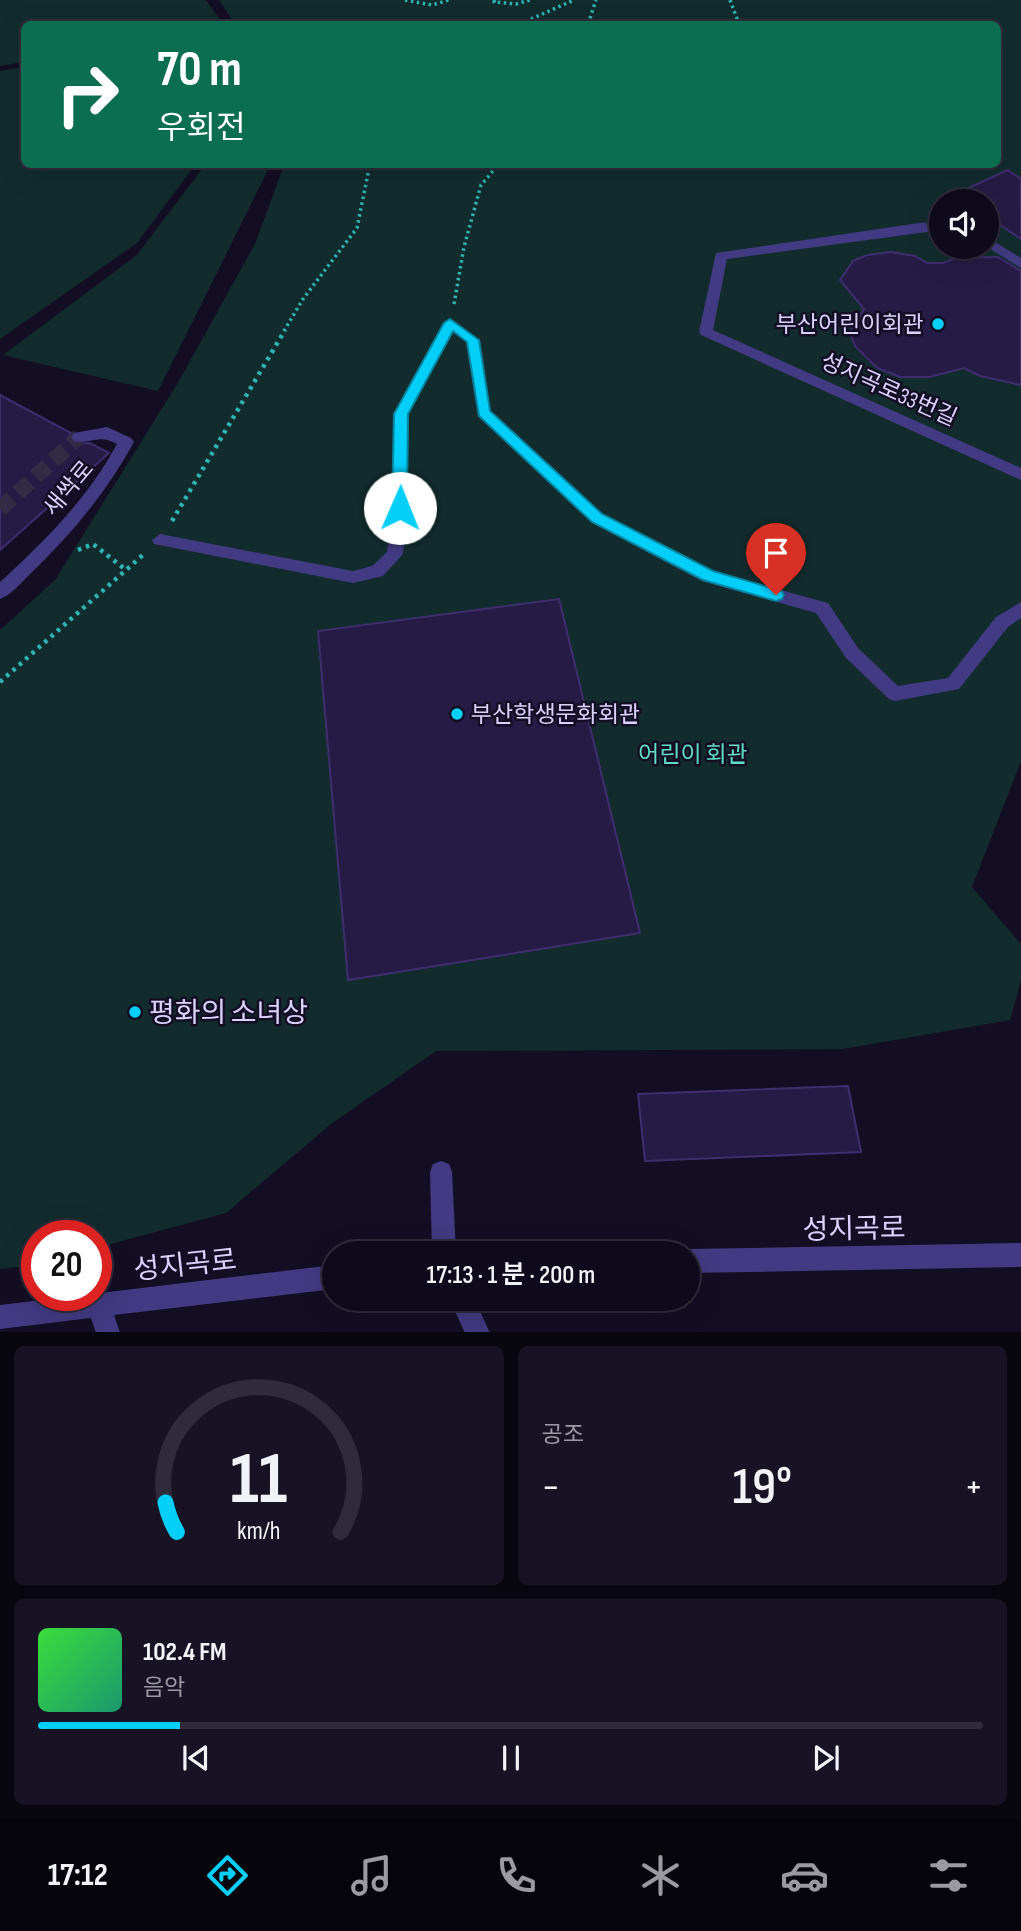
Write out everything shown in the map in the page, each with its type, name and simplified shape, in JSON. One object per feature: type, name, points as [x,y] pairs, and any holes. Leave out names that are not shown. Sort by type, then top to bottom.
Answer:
[{"type":"street","name":"성지곡로33번길","points":[[929,227],[721,256],[706,332],[1021,474]]},
{"type":"street","points":[[999,249],[1021,264]]},
{"type":"street","points":[[160,540],[353,578],[377,571],[394,554],[400,508],[401,414],[450,323],[473,340],[483,412],[597,518],[708,576],[822,608],[852,653],[895,694],[953,684],[1002,622],[1021,609]]},
{"type":"street","name":"새싹로","points":[[0,592],[36,560],[111,473],[126,442],[107,432],[79,437]]},
{"type":"street","points":[[440,1172],[443,1241]]},
{"type":"street","name":"성지곡로","points":[[700,1261],[1021,1255]]},
{"type":"street","name":"성지곡로","points":[[112,1303],[322,1278]]},
{"type":"street","name":"성지곡로","points":[[0,1317],[46,1311]]},
{"type":"street","points":[[101,1311],[108,1332]]},
{"type":"street","points":[[468,1311],[478,1332]]},
{"type":"path","points":[[404,0],[432,5],[449,0]]},
{"type":"path","points":[[495,0],[494,2],[516,4],[530,0]]},
{"type":"path","points":[[527,21],[574,0]]},
{"type":"path","points":[[589,21],[596,0]]},
{"type":"path","points":[[730,0],[737,21]]},
{"type":"path","points":[[0,682],[160,540],[303,299],[357,228],[369,168]]},
{"type":"path","points":[[450,323],[464,247],[481,184],[495,168]]},
{"type":"path","points":[[68,553],[93,544],[126,570]]},
{"type":"green space","points":[[0,0],[206,0],[221,21],[21,21],[21,62],[0,66]]},
{"type":"green space","name":"어린이 회관","points":[[219,0],[1021,0],[1021,761],[972,887],[1021,944],[1021,980],[1010,1020],[843,1049],[436,1051],[331,1124],[226,1213],[112,1244],[112,1220],[21,1220],[21,1267],[0,1269],[0,630],[55,580],[179,381],[255,244],[283,168],[1001,168],[1001,21],[233,21]]},
{"type":"green space","points":[[21,68],[21,168],[193,168],[137,243],[0,339],[0,71]]},
{"type":"green space","points":[[203,168],[266,168],[267,172],[158,391],[3,355],[137,255]]},
{"type":"building","points":[[1008,170],[1021,179],[1021,239],[999,224],[999,189],[966,189]]},
{"type":"building","name":"부산어린이회관","points":[[891,252],[915,256],[927,263],[999,258],[1021,271],[1021,385],[980,376],[964,368],[929,377],[900,377],[877,368],[855,346],[850,332],[864,309],[840,280],[853,261],[867,255]]},
{"type":"building","points":[[0,395],[71,433],[68,437],[74,444],[90,443],[109,453],[0,550]]},
{"type":"building","name":"부산학생문화회관","points":[[559,599],[640,933],[348,980],[318,631]]},
{"type":"building","points":[[848,1086],[861,1152],[645,1161],[638,1094]]},
{"type":"tunnel","points":[[0,509],[79,437]]},
{"type":"place","name":"부산어린이회관","points":[[938,324]]},
{"type":"place","name":"부산학생문화회관","points":[[457,714]]},
{"type":"place","name":"평화의 소녀상","points":[[135,1012]]},
{"type":"route","points":[[400,508],[401,414],[450,323],[473,340],[483,412],[597,518],[708,576],[776,595]]}]
